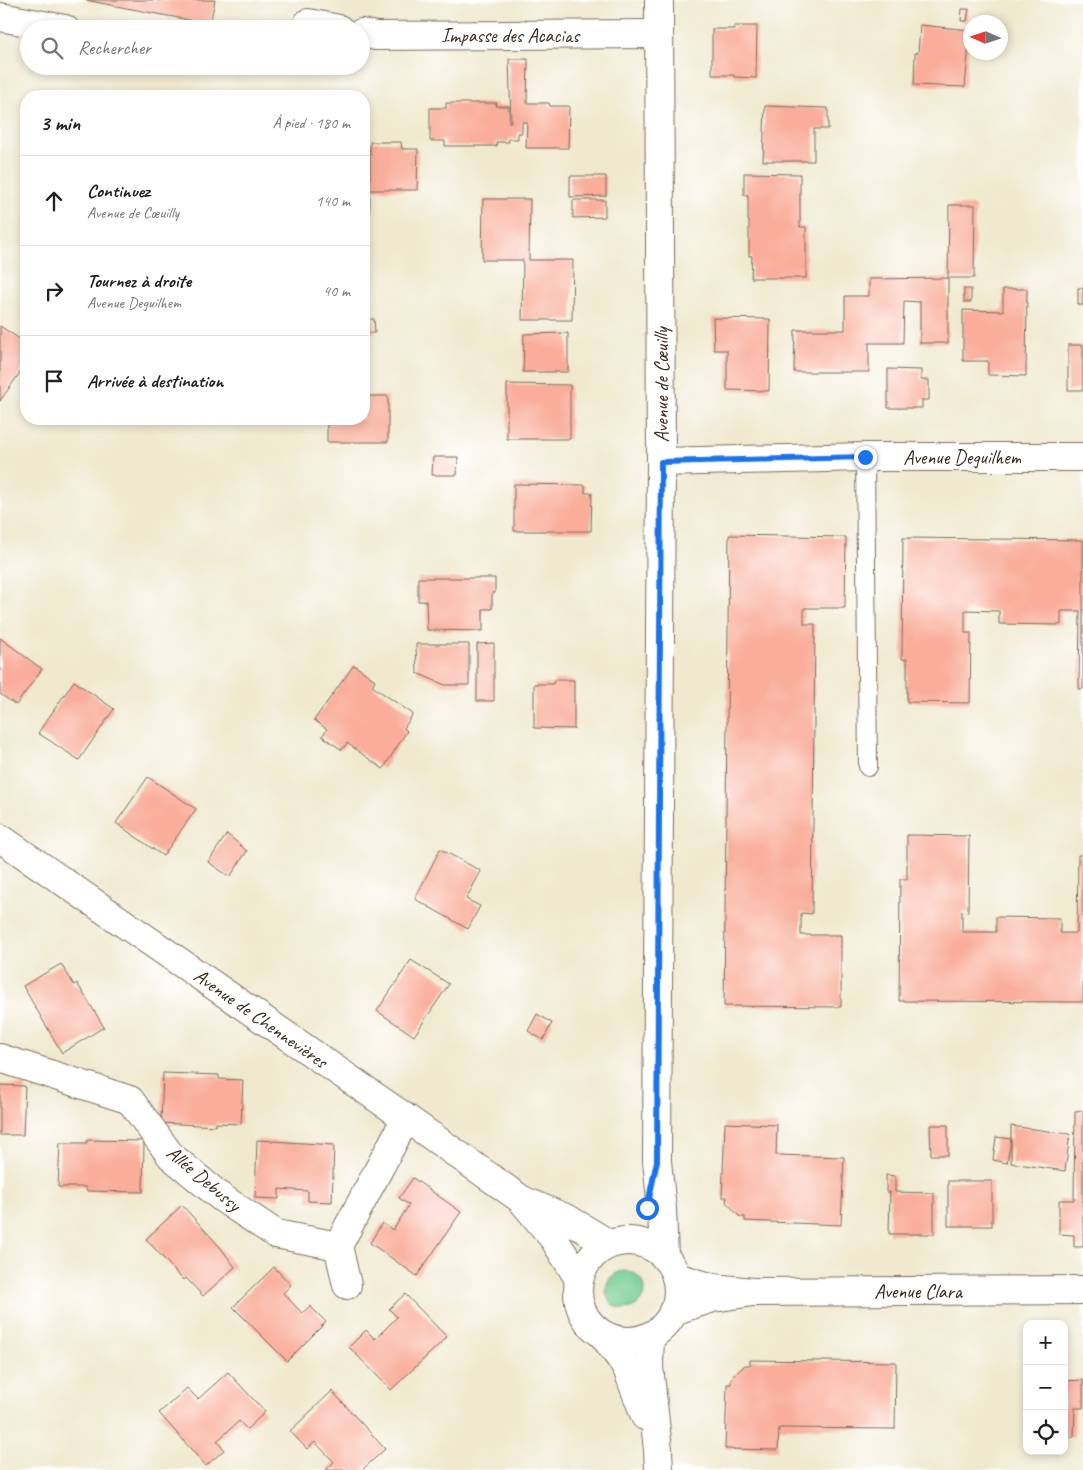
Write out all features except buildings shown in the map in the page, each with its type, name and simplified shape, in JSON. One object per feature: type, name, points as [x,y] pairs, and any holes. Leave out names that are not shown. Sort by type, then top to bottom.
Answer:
[{"type":"street","name":"Avenue de Cœuilly","points":[[658,0],[661,462],[657,1161],[670,1267]]},
{"type":"street","points":[[0,17],[20,21]]},
{"type":"street","name":"Impasse des Acacias","points":[[370,35],[658,34]]},
{"type":"street","name":"Avenue Deguilhem","points":[[661,462],[865,457],[1083,457]]},
{"type":"street","name":"Avenue de Chennevières","points":[[0,838],[522,1200],[568,1219],[616,1243]]},
{"type":"street","name":"Allée Debussy","points":[[0,1058],[130,1100],[171,1156],[222,1198],[276,1234],[338,1246]]},
{"type":"street","points":[[347,1285],[338,1246],[406,1118]]},
{"type":"street","name":"Avenue de Cœuilly","points":[[616,1243],[638,1229],[647,1208],[657,1161]]},
{"type":"street","name":"Avenue de Chennevières","points":[[522,1200],[554,1238],[579,1279]]},
{"type":"street","points":[[603,1335],[619,1340],[635,1340],[650,1336],[660,1329],[673,1311],[677,1300],[678,1288],[670,1267],[652,1247],[638,1242],[616,1243],[596,1253],[585,1265],[579,1279],[578,1295],[582,1311],[626,1366],[659,1460]]},
{"type":"street","name":"Avenue Clara","points":[[670,1267],[713,1288],[753,1292],[1083,1290]]},
{"type":"street","name":"Avenue Clara","points":[[673,1311],[713,1298],[753,1292]]},
{"type":"street","points":[[650,1336],[649,1366],[659,1460]]},
{"type":"lane","points":[[865,457],[868,767]]},
{"type":"green space","points":[[625,1271],[632,1272],[638,1277],[643,1283],[643,1297],[638,1303],[632,1308],[625,1309],[618,1308],[612,1303],[607,1297],[606,1290],[607,1283],[612,1277],[618,1272]]},
{"type":"route","points":[[647,1208],[657,1161],[661,462],[865,457]]}]
